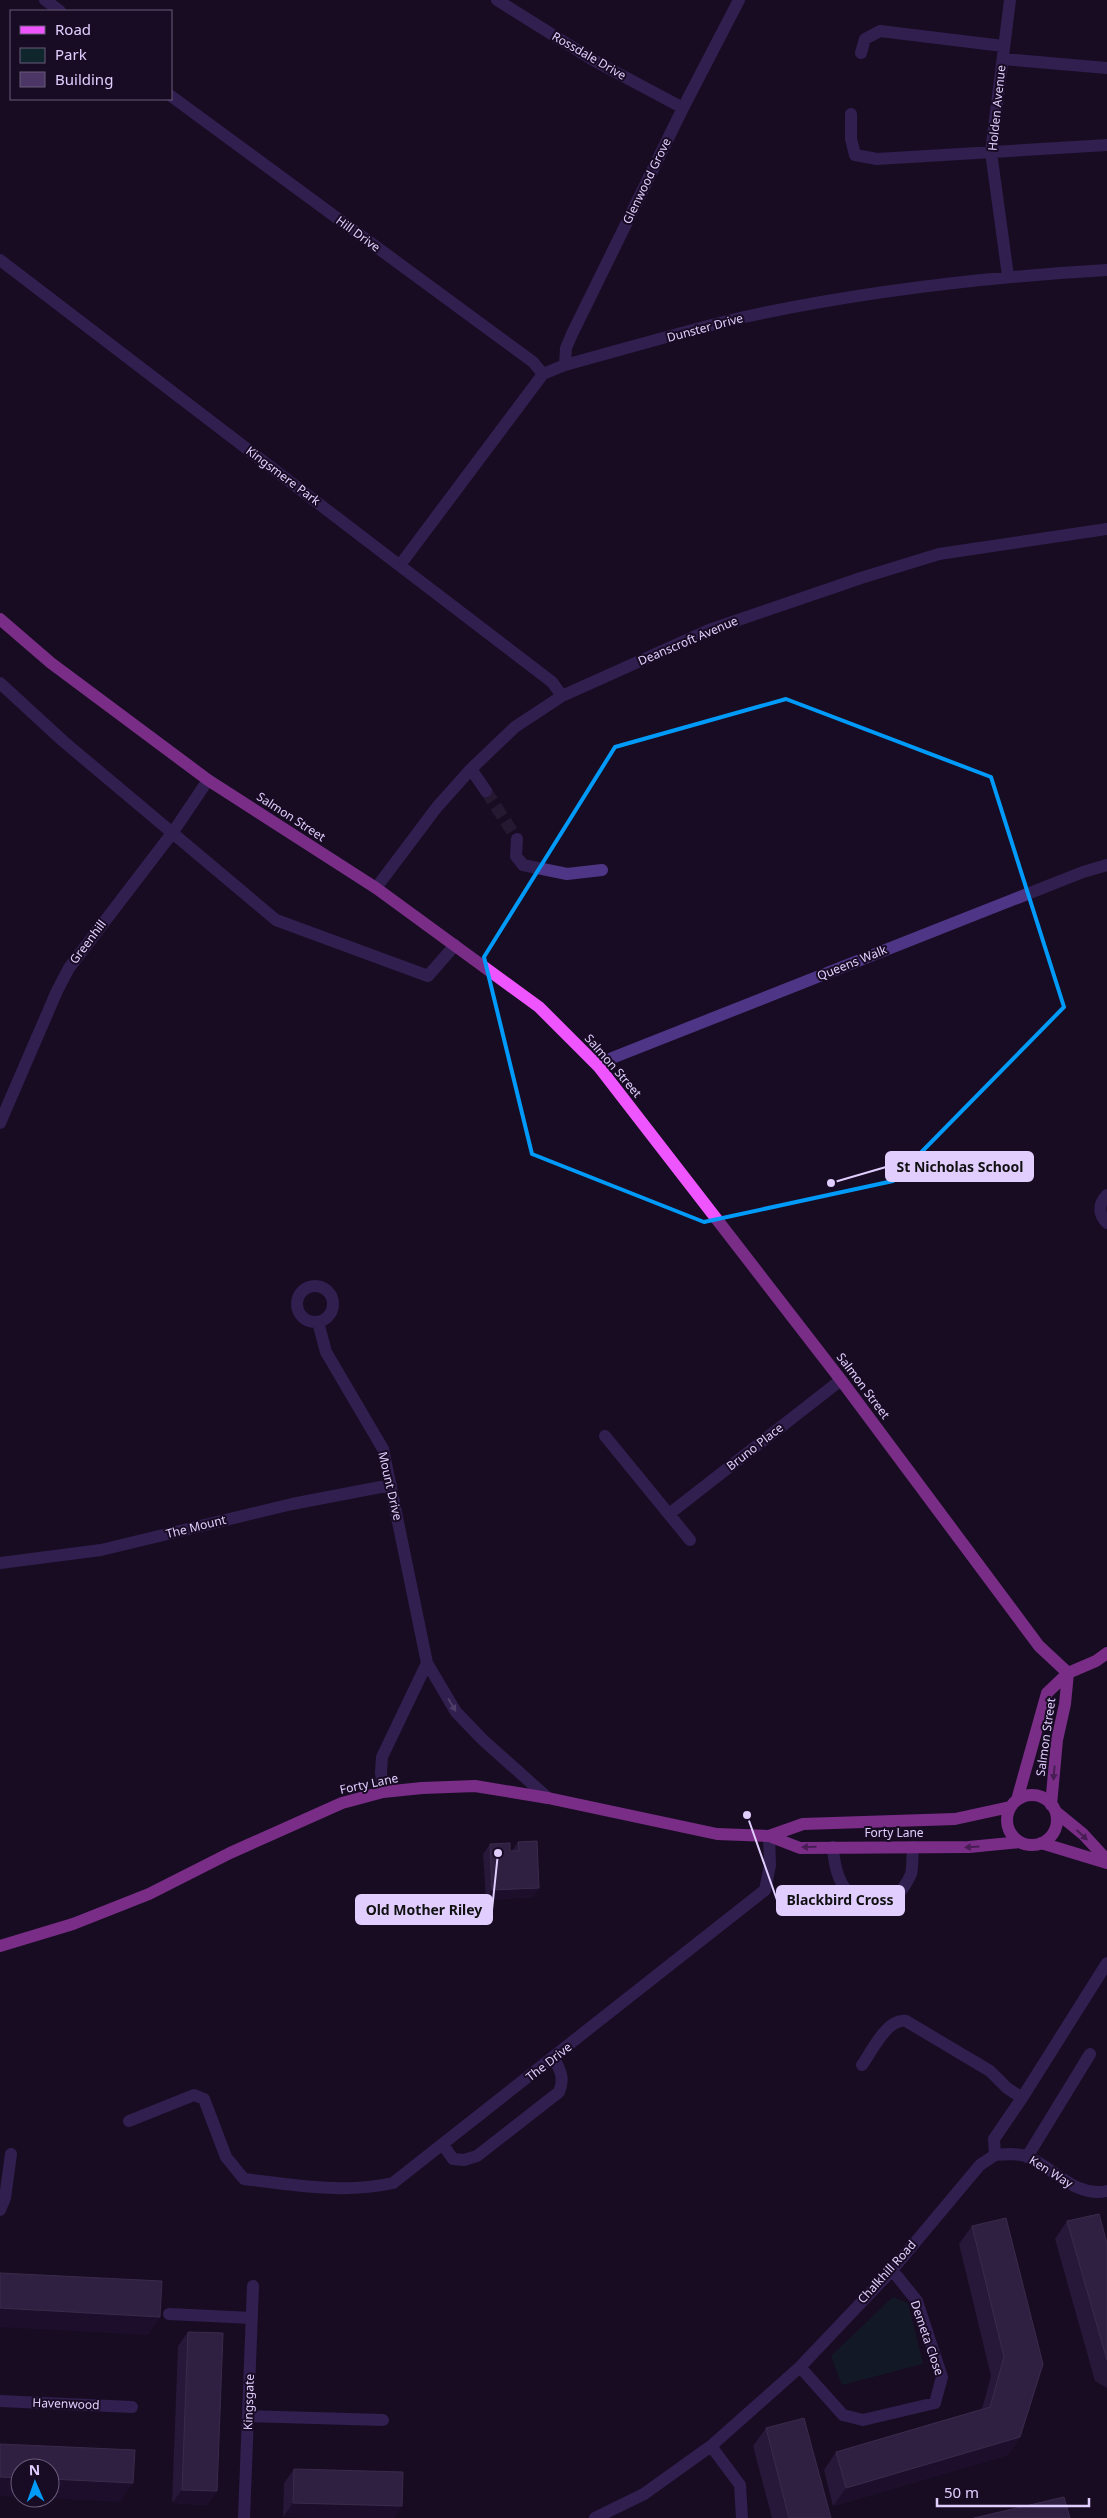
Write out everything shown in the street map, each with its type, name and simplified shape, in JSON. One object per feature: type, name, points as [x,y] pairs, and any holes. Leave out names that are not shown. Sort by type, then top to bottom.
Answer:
[{"type":"main road","name":"Salmon Street","points":[[0,619],[51,662],[208,780],[376,888],[540,1006],[599,1067],[841,1380],[1039,1646],[1068,1673]]},
{"type":"main road","points":[[1068,1673],[1096,1662],[1107,1653]]},
{"type":"main road","name":"Salmon Street","points":[[1014,1803],[1047,1693],[1068,1673]]},
{"type":"main road","name":"Salmon Street","points":[[1053,1808],[1057,1740],[1065,1704],[1068,1673]]},
{"type":"main road","name":"Forty Lane","points":[[0,1946],[98,1914],[149,1894],[230,1853],[333,1806],[383,1792],[422,1788],[475,1786],[548,1798],[718,1834],[769,1836],[800,1848],[969,1848],[1020,1842]]},
{"type":"main road","points":[[1053,1808],[1055,1830],[1050,1838],[1041,1843],[1030,1845],[1020,1842],[1012,1836],[1007,1826],[1007,1816],[1014,1803],[1026,1796],[1036,1795],[1053,1808],[1082,1834],[1107,1862]]},
{"type":"main road","name":"Forty Lane","points":[[769,1836],[803,1824],[955,1819],[1014,1803]]},
{"type":"main road","points":[[1041,1843],[1107,1862]]},
{"type":"street","points":[[46,0],[59,10]]},
{"type":"street","name":"Rossdale Drive","points":[[497,0],[593,60],[683,108]]},
{"type":"street","name":"Glenwood Grove","points":[[565,365],[566,348],[572,334],[683,108],[739,0]]},
{"type":"street","name":"Holden Avenue","points":[[1008,276],[991,152],[1010,0]]},
{"type":"street","points":[[861,52],[866,40],[880,31],[1003,46]]},
{"type":"street","points":[[1003,60],[1107,68]]},
{"type":"street","name":"Hill Drive","points":[[172,97],[534,362],[543,374]]},
{"type":"street","points":[[851,114],[851,139],[855,155],[877,159],[1107,145]]},
{"type":"street","name":"Kingsmere Park","points":[[0,260],[552,682],[562,696]]},
{"type":"street","name":"Dunster Drive","points":[[543,374],[565,365],[743,318],[860,296],[1008,276],[1107,270]]},
{"type":"street","points":[[400,566],[543,374]]},
{"type":"street","name":"Deanscroft Avenue","points":[[376,888],[437,807],[471,769],[515,727],[562,696],[709,630],[861,578],[939,554],[1107,529]]},
{"type":"street","points":[[0,683],[63,741],[276,920],[428,976],[455,945]]},
{"type":"street","points":[[471,769],[486,790]]},
{"type":"street","name":"Greenhill","points":[[0,1123],[57,991],[70,968],[173,832],[208,780]]},
{"type":"street","points":[[517,839],[516,856],[523,865],[567,874],[602,870]]},
{"type":"street","name":"Queens Walk","points":[[599,1067],[612,1058],[1083,872],[1107,865]]},
{"type":"street","points":[[1107,1195],[1102,1200],[1100,1209],[1102,1218],[1107,1223]]},
{"type":"street","name":"Mount Drive","points":[[318,1322],[326,1352],[383,1449],[428,1663],[456,1712],[483,1740],[548,1798]]},
{"type":"street","name":"Bruno Place","points":[[669,1514],[841,1380]]},
{"type":"street","points":[[606,1436],[690,1540]]},
{"type":"street","name":"The Mount","points":[[0,1563],[101,1550],[292,1504],[391,1485]]},
{"type":"street","points":[[383,1792],[380,1772],[382,1757],[428,1663]]},
{"type":"street","name":"The Drive","points":[[128,2121],[194,2095],[204,2098],[226,2157],[244,2179],[311,2187],[371,2188],[393,2183],[765,1890],[770,1865],[769,1836]]},
{"type":"street","points":[[833,1847],[834,1863],[845,1888],[852,1896],[867,1900],[889,1897],[900,1891],[910,1874],[913,1847]]},
{"type":"street","points":[[995,2155],[994,2139],[1107,1963]]},
{"type":"street","points":[[862,2065],[892,2024],[900,2020],[906,2021],[990,2071],[1022,2098]]},
{"type":"street","points":[[1027,2157],[1090,2054]]},
{"type":"street","points":[[443,2145],[453,2159],[464,2160],[477,2156],[559,2092],[563,2083],[562,2074],[554,2058]]},
{"type":"street","name":"Ken Way","points":[[995,2155],[1011,2153],[1027,2157],[1081,2191],[1107,2191]]},
{"type":"street","points":[[0,2210],[5,2198],[12,2154]]},
{"type":"street","name":"Chalkhill Road","points":[[595,2518],[644,2494],[711,2446],[800,2367],[892,2270],[980,2165],[995,2155]]},
{"type":"street","name":"Demeta Close","points":[[800,2367],[843,2415],[863,2420],[935,2403],[942,2378],[940,2369],[917,2301],[892,2270]]},
{"type":"street","name":"Kingsgate","points":[[244,2518],[253,2286]]},
{"type":"street","points":[[169,2314],[252,2318]]},
{"type":"street","name":"Havenwood","points":[[0,2401],[132,2407]]},
{"type":"street","points":[[248,2416],[383,2420]]},
{"type":"street","points":[[711,2446],[740,2485],[742,2518]]},
{"type":"highlighted area","points":[[786,699],[991,777],[1064,1007],[893,1181],[704,1222],[532,1154],[484,957],[615,747]]},
{"type":"green space","points":[[893,2297],[908,2303],[923,2364],[842,2385],[831,2356]]},
{"type":"building","points":[[537,1841],[539,1888],[492,1890],[490,1844],[510,1843],[510,1851],[519,1851],[518,1842]]},
{"type":"building","points":[[1099,2214],[1107,2243],[1107,2360],[1067,2221]]},
{"type":"building","points":[[1006,2218],[1043,2364],[1020,2437],[846,2488],[836,2452],[990,2407],[1004,2357],[972,2226]]},
{"type":"building","points":[[0,2273],[162,2281],[160,2317],[0,2308]]},
{"type":"building","points":[[188,2332],[223,2333],[217,2491],[182,2490]]},
{"type":"building","points":[[804,2418],[831,2518],[789,2518],[766,2428]]},
{"type":"building","points":[[0,2444],[135,2450],[133,2483],[60,2479],[60,2458],[10,2458],[10,2478],[0,2477]]},
{"type":"building","points":[[294,2469],[403,2472],[402,2506],[293,2503]]},
{"type":"building","points":[[1064,2497],[1070,2518],[974,2518]]},
{"type":"tunnel","points":[[486,791],[517,839]]},
{"type":"place","name":"St Nicholas School","points":[[831,1183]]},
{"type":"place","name":"Blackbird Cross","points":[[747,1815]]},
{"type":"place","name":"Old Mother Riley","points":[[498,1853]]}]
